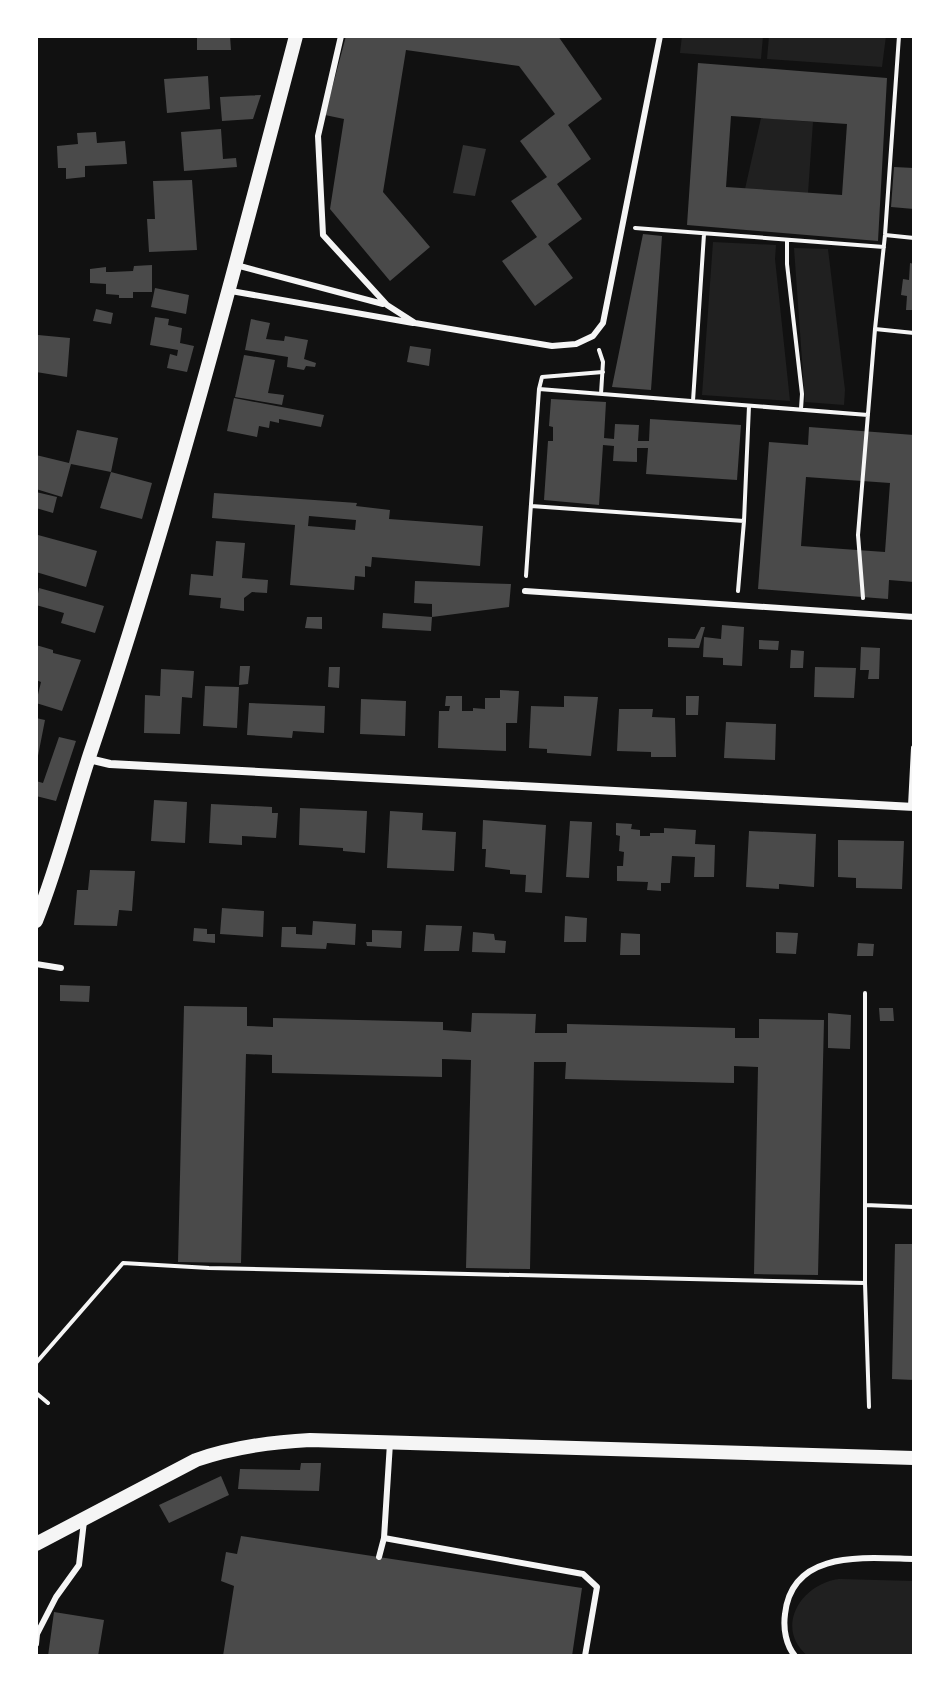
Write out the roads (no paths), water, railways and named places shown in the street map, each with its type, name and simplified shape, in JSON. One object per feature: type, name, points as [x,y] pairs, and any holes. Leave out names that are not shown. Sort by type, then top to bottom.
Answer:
[{"type":"street","points":[[36,921],[54,876],[146,586],[296,36]]},
{"type":"street","points":[[89,759],[110,764],[912,806]]},
{"type":"street","points":[[36,1544],[155,1480],[223,1451],[266,1442],[914,1458]]},
{"type":"lane","points":[[341,36],[318,136],[323,235],[387,305],[415,323]]},
{"type":"lane","points":[[227,291],[552,346],[576,344],[593,336],[603,323],[660,36]]},
{"type":"lane","points":[[234,265],[387,305]]},
{"type":"lane","points":[[525,591],[914,617]]},
{"type":"lane","points":[[912,806],[914,748]]},
{"type":"lane","points":[[36,964],[61,968]]},
{"type":"lane","points":[[379,1557],[384,1538],[390,1443]]},
{"type":"lane","points":[[36,1644],[37,1634],[56,1597],[79,1565],[85,1517]]},
{"type":"lane","points":[[384,1538],[583,1574],[597,1587],[585,1656]]},
{"type":"lane","points":[[795,1656],[784,1627],[786,1602],[791,1588],[807,1573],[849,1557],[914,1559]]}]
